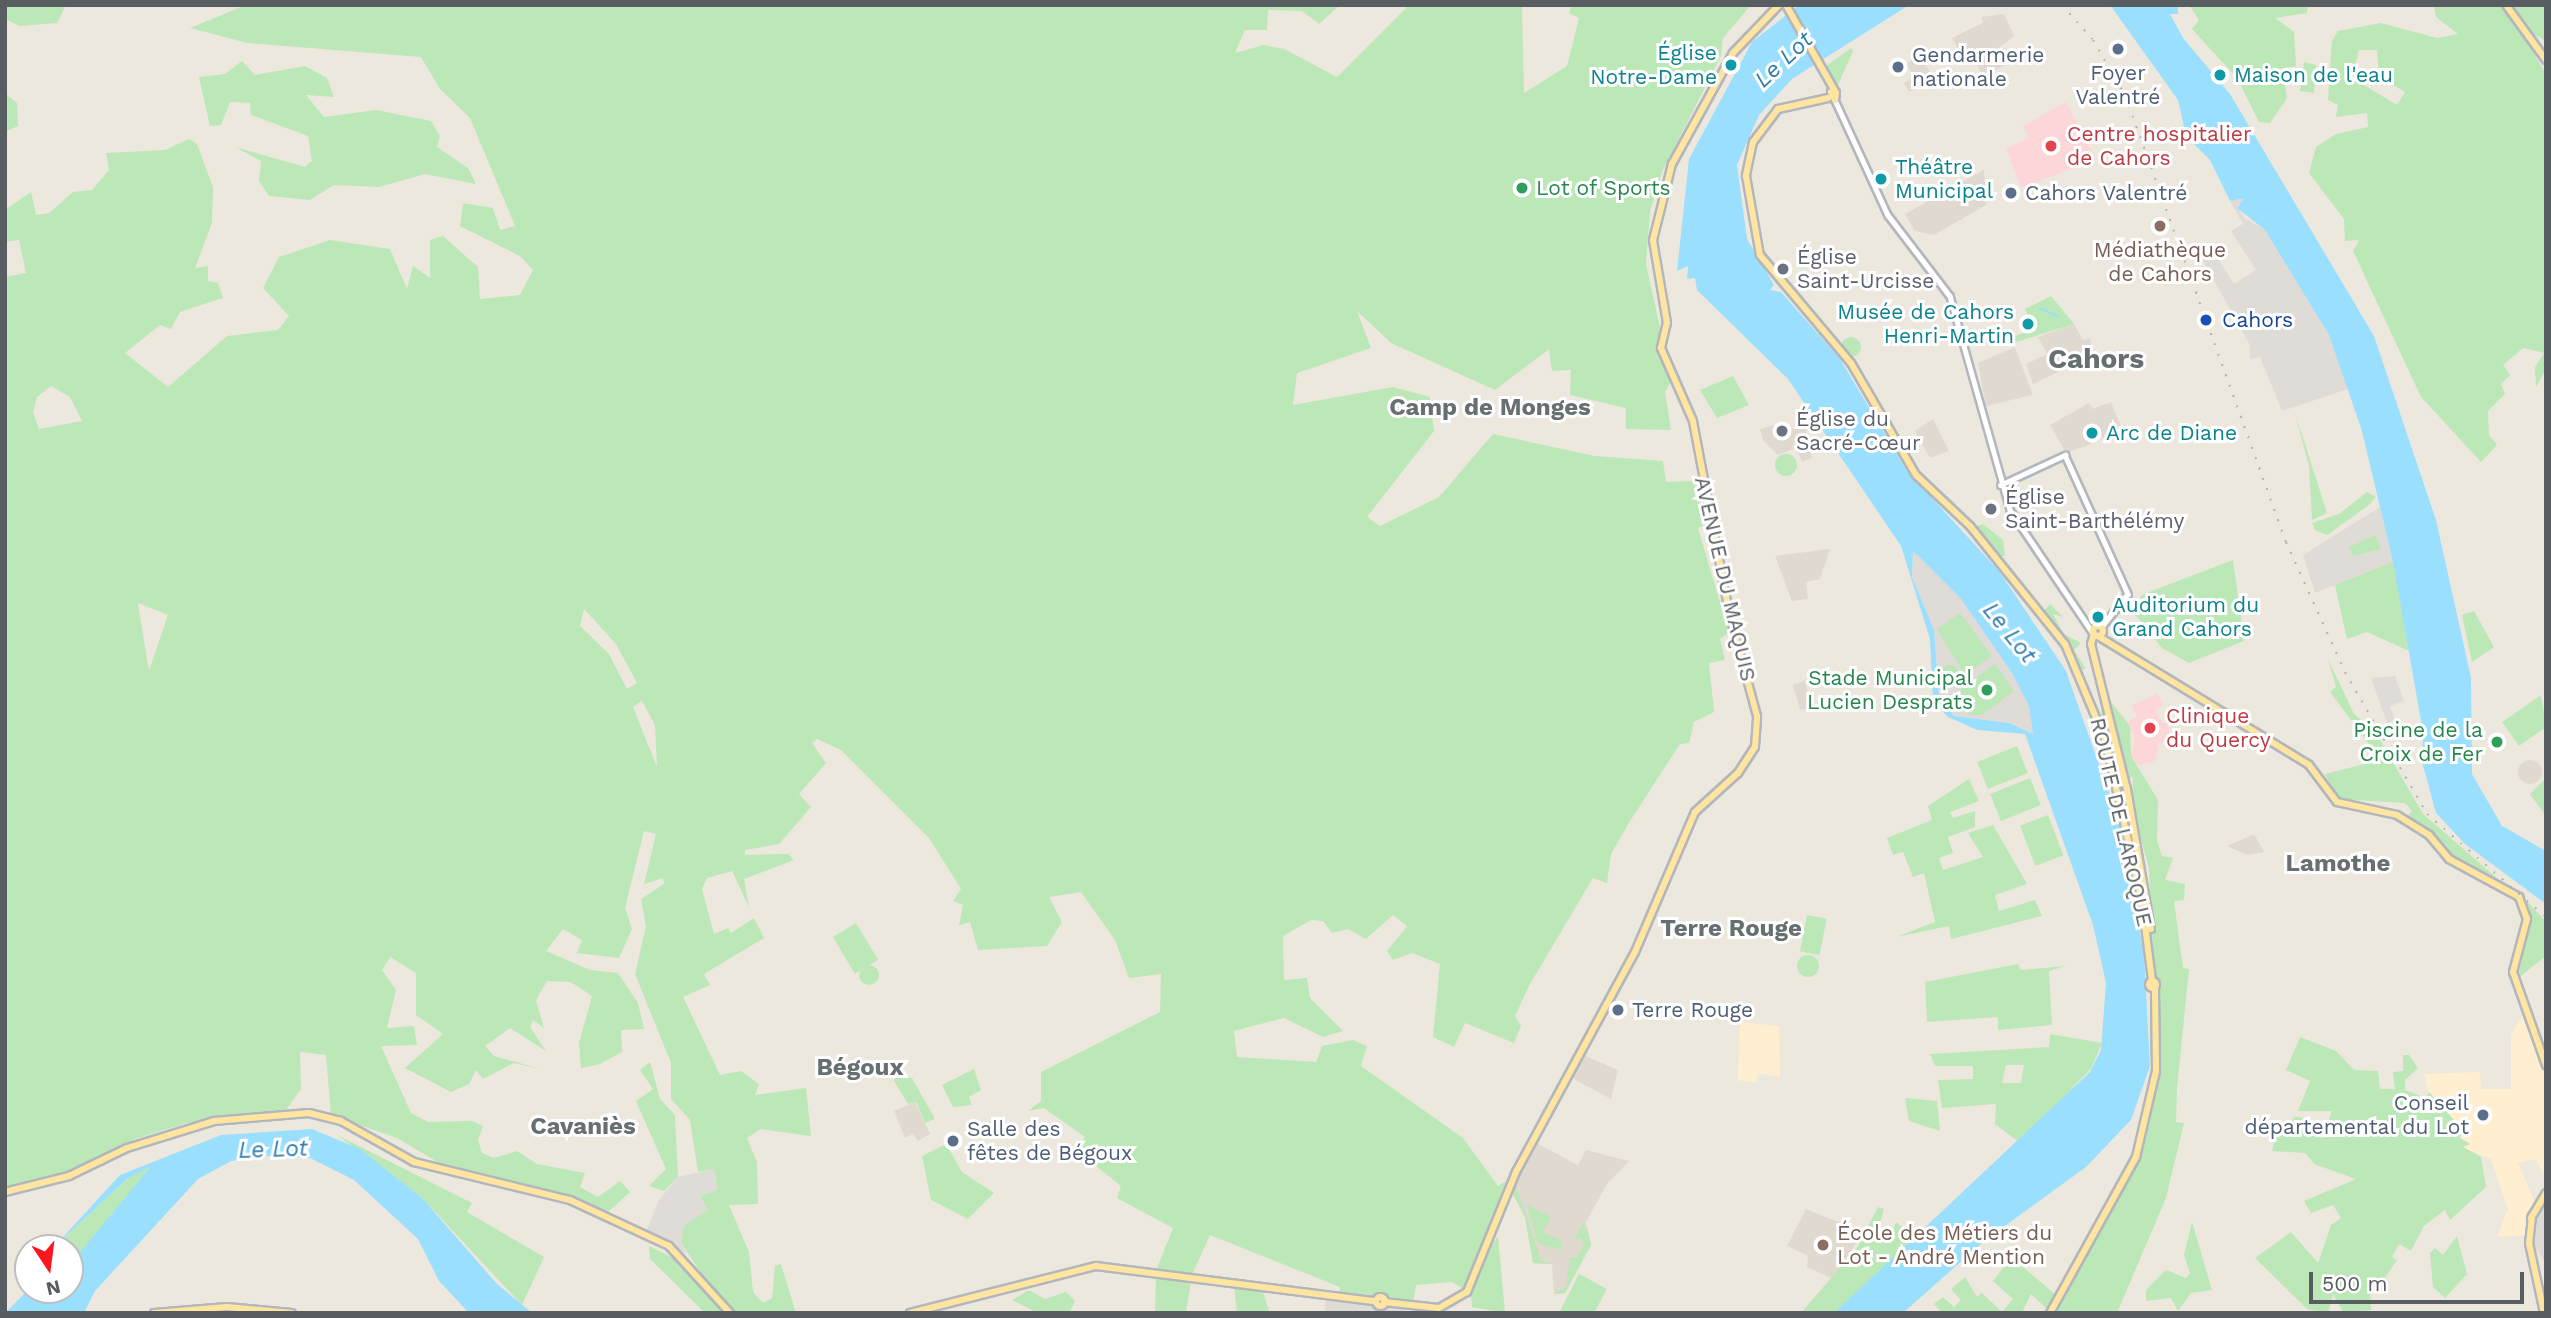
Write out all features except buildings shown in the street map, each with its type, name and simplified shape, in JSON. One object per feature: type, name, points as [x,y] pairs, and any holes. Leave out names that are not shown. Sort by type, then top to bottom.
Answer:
[{"type":"main road","name":"AVENUE DU MAQUIS","points":[[910,1313],[1096,1266],[1439,1308],[1464,1295],[1532,1140],[1636,952],[1701,801],[1745,765],[1758,727],[1693,421],[1661,340],[1667,323],[1653,240],[1661,199],[1672,164],[1732,53],[1779,5]]},
{"type":"main road","points":[[2507,5],[2543,54]]},
{"type":"main road","points":[[1788,8],[1894,226],[1950,296],[2000,486],[2024,536],[2098,633],[2109,642],[2309,765],[2337,802],[2364,808],[2422,829],[2449,859],[2522,901],[2527,919],[2513,972],[2546,1065]]},
{"type":"main road","name":"ROUTE DE LAROQUE","points":[[1831,96],[1779,109],[1753,142],[1746,169],[1761,258],[1858,376],[1916,475],[2021,586],[2065,644],[2098,718],[2150,953],[2152,984]]},
{"type":"main road","points":[[2000,486],[2006,478],[2065,455],[2127,601],[2098,633]]},
{"type":"main road","points":[[1996,470],[2006,478]]},
{"type":"main road","points":[[2050,1313],[2136,1157],[2156,1071],[2144,883],[2098,633]]},
{"type":"main road","points":[[5,1192],[69,1176],[191,1128],[256,1114],[321,1115],[414,1161],[570,1200],[644,1239],[683,1255],[730,1313]]},
{"type":"main road","points":[[2544,1313],[2538,1274],[2526,1244],[2532,1216],[2546,1193]]},
{"type":"main road","points":[[154,1313],[227,1307],[292,1313]]},
{"type":"shaded area","points":[[2004,14],[2014,36],[1997,49],[2006,65],[1982,76],[1972,54],[1963,58],[1952,38],[1983,23],[1982,17]]},
{"type":"shaded area","points":[[1919,55],[1934,78],[1909,92],[1904,83],[1914,77],[1906,64]]},
{"type":"shaded area","name":"Centre hospitalier de Cahors","points":[[2066,102],[2096,159],[2021,188],[2006,149],[2029,138],[2023,126]]},
{"type":"shaded area","points":[[1984,170],[1986,205],[1934,235],[1915,231],[1905,214]]},
{"type":"shaded area","points":[[2239,195],[2247,199],[2238,205],[2243,217],[2265,230],[2329,335],[2348,389],[2282,411],[2260,357],[2250,359],[2250,345],[2197,250],[2208,243],[2234,284],[2256,270],[2231,231],[2243,224],[2230,201]]},
{"type":"shaded area","points":[[2074,324],[2083,340],[2090,338],[2093,355],[2033,384],[2026,364],[2047,354],[2038,337]]},
{"type":"shaded area","points":[[2015,347],[2033,395],[1986,406],[1978,363]]},
{"type":"shaded area","points":[[2111,402],[2122,429],[2103,438],[2093,426],[2084,432],[2091,444],[2066,453],[2050,425],[2089,403],[2093,409]]},
{"type":"shaded area","points":[[1933,419],[1949,451],[1930,458],[1915,431]]},
{"type":"shaded area","points":[[1784,422],[1790,430],[1805,426],[1812,458],[1802,462],[1796,448],[1778,455],[1763,440],[1760,429]]},
{"type":"shaded area","points":[[2380,507],[2393,562],[2315,593],[2303,555]]},
{"type":"shaded area","points":[[1830,549],[1820,579],[1806,582],[1808,599],[1792,601],[1775,556]]},
{"type":"shaded area","points":[[1913,551],[1961,599],[2012,673],[2029,706],[2033,734],[2011,723],[1954,716],[1939,696],[1934,630],[1912,577]]},
{"type":"shaded area","points":[[2395,676],[2404,701],[2390,706],[2395,720],[2387,723],[2371,678]]},
{"type":"shaded area","points":[[1806,680],[1809,708],[1800,710],[1793,685]]},
{"type":"shaded area","name":"Clinique du Quercy","points":[[2157,694],[2164,705],[2155,710],[2163,724],[2173,720],[2175,723],[2168,725],[2172,738],[2159,744],[2155,762],[2138,765],[2131,756],[2135,738],[2128,721],[2137,717],[2132,705]]},
{"type":"shaded area","points":[[2530,760],[2538,764],[2542,772],[2538,780],[2530,784],[2522,780],[2518,772],[2522,764]]},
{"type":"shaded area","points":[[2254,834],[2264,852],[2247,855],[2227,846]]},
{"type":"shaded area","points":[[2525,1012],[2546,1073],[2546,1179],[2536,1159],[2518,1163],[2537,1207],[2527,1235],[2497,1237],[2508,1209],[2491,1159],[2462,1147],[2462,1129],[2429,1093],[2424,1074],[2480,1072],[2481,1089],[2511,1089],[2511,1034]]},
{"type":"shaded area","points":[[1740,1022],[1779,1026],[1780,1077],[1758,1073],[1756,1083],[1738,1080]]},
{"type":"shaded area","points":[[1583,1055],[1618,1070],[1611,1099],[1570,1077]]},
{"type":"shaded area","points":[[915,1102],[930,1134],[918,1141],[913,1134],[905,1138],[894,1111]]},
{"type":"shaded area","points":[[1536,1143],[1578,1165],[1586,1150],[1629,1161],[1607,1184],[1586,1222],[1591,1245],[1565,1293],[1554,1294],[1552,1264],[1533,1263],[1525,1217],[1512,1192]]},
{"type":"shaded area","points":[[714,1169],[718,1191],[700,1196],[708,1210],[681,1243],[687,1254],[644,1237],[659,1200],[678,1177]]},
{"type":"shaded area","points":[[2546,1195],[2546,1264],[2527,1235]]},
{"type":"shaded area","name":"École des Métiers du Lot - André Mention","points":[[1806,1209],[1863,1232],[1833,1279],[1807,1267],[1808,1256],[1787,1246]]},
{"type":"shaded area","points":[[1326,1293],[1383,1294],[1404,1303],[1404,1313],[1325,1313]]},
{"type":"green space","points":[[5,5],[66,5],[57,23],[20,26],[5,19]]},
{"type":"green space","points":[[246,5],[1340,5],[1319,24],[1302,11],[1268,10],[1267,30],[1245,30],[1235,53],[1264,45],[1284,49],[1337,77],[1409,5],[1522,5],[1524,93],[1567,66],[1579,18],[1569,13],[1572,5],[1751,5],[1723,38],[1721,56],[1662,172],[1650,211],[1646,264],[1661,332],[1658,354],[1674,376],[1665,392],[1671,430],[1626,429],[1626,408],[1570,395],[1571,370],[1552,371],[1549,349],[1495,390],[1391,343],[1357,311],[1371,348],[1297,373],[1293,405],[1393,387],[1430,397],[1434,431],[1367,517],[1380,526],[1439,497],[1493,434],[1595,456],[1663,461],[1666,482],[1693,481],[1707,524],[1698,528],[1729,633],[1720,639],[1725,660],[1709,663],[1714,712],[1694,722],[1689,743],[1680,744],[1630,821],[1611,854],[1607,883],[1593,878],[1530,984],[1515,1016],[1521,1026],[1514,1043],[1465,1023],[1454,1047],[1433,1037],[1440,964],[1412,953],[1393,960],[1387,951],[1407,926],[1393,915],[1366,939],[1348,929],[1332,933],[1323,921],[1311,920],[1283,936],[1284,980],[1307,978],[1310,998],[1343,1031],[1323,1037],[1284,1018],[1234,1031],[1237,1057],[1316,1062],[1322,1046],[1353,1040],[1367,1046],[1361,1066],[1463,1138],[1498,1186],[1506,1181],[1486,1233],[1486,1254],[1498,1236],[1505,1313],[1472,1307],[1471,1293],[1452,1282],[1416,1285],[1413,1304],[1383,1294],[1339,1295],[1340,1287],[1210,1235],[1192,1275],[1156,1271],[1173,1228],[1117,1198],[1121,1186],[1075,1149],[1085,1137],[1044,1108],[1028,1111],[1041,1101],[1041,1072],[1160,1012],[1161,974],[1129,978],[1115,940],[1081,892],[1049,897],[1062,922],[1047,946],[978,950],[970,922],[959,925],[963,905],[953,901],[961,889],[929,838],[841,750],[817,739],[812,743],[826,763],[799,794],[811,807],[779,844],[745,850],[745,855],[788,854],[794,860],[744,879],[749,907],[732,871],[707,878],[702,889],[714,934],[728,928],[731,933],[754,918],[764,938],[704,974],[710,985],[683,997],[720,1075],[741,1071],[759,1084],[755,1095],[806,1088],[811,1136],[761,1129],[747,1138],[757,1162],[758,1204],[729,1205],[749,1252],[753,1292],[763,1303],[772,1298],[775,1266],[781,1264],[796,1313],[737,1313],[718,1298],[681,1243],[684,1226],[708,1210],[700,1196],[718,1190],[714,1169],[698,1172],[690,1120],[671,1099],[671,1063],[635,974],[646,926],[641,899],[664,884],[663,878],[644,884],[656,834],[644,831],[625,908],[632,929],[619,958],[577,953],[582,940],[563,929],[546,951],[590,970],[618,973],[638,1003],[644,1029],[621,1030],[622,1052],[600,1064],[581,1068],[579,1043],[592,996],[571,982],[547,981],[536,1000],[544,1028],[533,1020],[530,1027],[546,1051],[510,1028],[485,1046],[494,1056],[541,1069],[514,1063],[483,1079],[476,1070],[469,1084],[451,1092],[405,1068],[443,1034],[416,1015],[416,973],[390,957],[382,970],[396,990],[387,1028],[414,1026],[417,1045],[381,1046],[411,1113],[428,1122],[472,1121],[483,1126],[478,1140],[482,1153],[494,1158],[517,1151],[537,1164],[585,1173],[580,1187],[598,1197],[620,1181],[630,1192],[607,1213],[532,1186],[441,1164],[397,1138],[331,1115],[326,1055],[300,1052],[301,1089],[286,1110],[187,1123],[135,1139],[69,1173],[5,1189],[5,277],[26,273],[19,240],[5,242],[5,210],[31,192],[36,215],[49,213],[73,192],[92,190],[109,170],[106,153],[165,150],[189,139],[197,144],[213,187],[212,223],[195,268],[208,266],[208,281],[218,283],[223,298],[180,312],[171,329],[160,325],[125,353],[168,387],[227,336],[278,330],[289,316],[263,288],[279,257],[330,240],[390,249],[407,289],[413,266],[430,278],[430,240],[443,236],[478,267],[480,299],[520,295],[533,270],[520,256],[460,226],[463,203],[493,208],[500,230],[515,226],[470,118],[440,89],[421,57],[248,43],[190,28]],"holes":[[[51,386],[70,397],[82,421],[39,429],[33,413],[37,397]],[[138,603],[168,615],[149,671]],[[584,609],[616,644],[637,683],[627,689],[609,654],[580,626]],[[642,701],[655,725],[657,767],[633,707]]]},
{"type":"green space","points":[[2189,5],[2308,5],[2307,13],[2275,18],[2294,32],[2296,66],[2278,69],[2276,81],[2285,85],[2287,98],[2270,123],[2259,122],[2237,78],[2192,29],[2199,20]]},
{"type":"green space","points":[[2434,5],[2546,5],[2546,41],[2517,25],[2546,74],[2546,369],[2536,387],[2535,367],[2544,353],[2523,348],[2503,365],[2510,375],[2501,384],[2505,394],[2488,411],[2489,435],[2497,445],[2481,462],[2421,397],[2353,251],[2359,240],[2345,241],[2344,219],[2309,173],[2316,147],[2336,134],[2368,127],[2367,113],[2336,117],[2338,105],[2328,100],[2332,41],[2338,31],[2381,23],[2437,38],[2458,34],[2436,17]],"holes":[[[2359,50],[2377,50],[2379,77],[2405,92],[2397,105],[2352,78]]]},
{"type":"green space","points":[[1851,48],[1853,51],[1836,89],[1823,68]]},
{"type":"green space","points":[[242,61],[255,75],[305,66],[327,78],[334,97],[306,95],[324,117],[376,110],[431,121],[440,136],[437,147],[468,168],[476,184],[425,174],[379,187],[334,185],[310,200],[269,196],[259,181],[261,161],[235,147],[305,167],[312,161],[308,136],[251,115],[250,103],[230,102],[221,125],[210,126],[199,77],[225,74]]},
{"type":"green space","points":[[2304,62],[2316,65],[2314,93],[2300,91]]},
{"type":"green space","points":[[5,93],[17,103],[18,126],[5,132]]},
{"type":"green space","points":[[2051,296],[2074,324],[2016,342],[2013,337],[2034,329],[2025,309]]},
{"type":"green space","points":[[1851,337],[1858,340],[1861,347],[1858,354],[1851,357],[1844,354],[1841,347],[1844,340]]},
{"type":"green space","points":[[1733,376],[1749,405],[1717,418],[1700,390]]},
{"type":"green space","points":[[2295,413],[2327,513],[2312,520],[2309,466]]},
{"type":"green space","points":[[1786,454],[1794,457],[1797,465],[1794,473],[1786,476],[1778,473],[1775,465],[1778,457]]},
{"type":"green space","points":[[2367,492],[2376,497],[2369,505],[2327,535],[2315,530],[2312,523],[2339,514]]},
{"type":"green space","points":[[1983,524],[2003,540],[2005,556],[1998,556],[1975,527]]},
{"type":"green space","points":[[2376,535],[2381,549],[2353,556],[2349,547]]},
{"type":"green space","points":[[2233,560],[2244,641],[2189,663],[2162,648],[2129,607],[2144,594]]},
{"type":"green space","points":[[2393,562],[2409,651],[2367,632],[2347,639],[2335,585]]},
{"type":"green space","points":[[2050,604],[2063,617],[2053,614],[2064,634],[2081,643],[2074,650],[2086,669],[2080,670],[2044,611]]},
{"type":"green space","points":[[2474,611],[2494,647],[2472,662],[2462,615]]},
{"type":"green space","points":[[1960,613],[1992,656],[1965,675],[1937,629]]},
{"type":"green space","points":[[2328,659],[2354,714],[2375,731],[2423,814],[2512,891],[2446,853],[2407,817],[2412,811],[2405,803],[2338,799],[2325,774],[2381,760],[2330,692],[2336,687]]},
{"type":"green space","name":"Stade Municipal Lucien Desprats","points":[[1995,664],[2014,691],[1982,715],[1970,715],[1959,691]]},
{"type":"green space","points":[[1949,665],[1956,668],[1959,675],[1956,682],[1949,685],[1942,682],[1939,675],[1942,668]]},
{"type":"green space","points":[[2541,695],[2546,727],[2519,746],[2502,722]]},
{"type":"green space","points":[[2107,697],[2130,726],[2131,756],[2158,800],[2157,840],[2162,856],[2173,858],[2165,880],[2185,884],[2184,900],[2174,901],[2183,968],[2189,969],[2177,1089],[2176,1122],[2184,1123],[2166,1198],[2117,1313],[2053,1313],[2137,1160],[2158,1076],[2149,868],[2132,807],[2133,777],[2118,780],[2112,761],[2101,713],[2110,710]]},
{"type":"green space","points":[[2017,746],[2028,773],[1988,789],[1977,762]]},
{"type":"green space","points":[[2030,778],[2041,805],[2001,821],[1990,794]]},
{"type":"green space","points":[[2546,778],[2546,816],[2530,794]]},
{"type":"green space","points":[[1969,779],[1979,801],[1950,812],[1953,818],[1975,811],[1975,827],[1948,837],[1953,853],[1939,858],[1943,870],[1983,857],[1968,833],[1993,825],[2027,884],[1995,895],[1999,911],[2035,900],[2042,916],[1951,939],[1949,926],[1896,937],[1935,922],[1924,873],[1913,877],[1903,852],[1893,855],[1887,838],[1932,820],[1928,806]]},
{"type":"green space","points":[[2048,815],[2063,855],[2035,866],[2020,826]]},
{"type":"green space","points":[[2525,899],[2546,922],[2546,956],[2518,978],[2530,921]]},
{"type":"green space","points":[[1807,915],[1827,919],[1820,955],[1800,951]]},
{"type":"green space","points":[[856,923],[878,960],[855,974],[833,937]]},
{"type":"green space","points":[[1808,955],[1818,962],[1819,966],[1812,976],[1808,977],[1798,970],[1797,966],[1804,956]]},
{"type":"green space","points":[[2018,964],[2021,970],[2066,966],[2049,971],[2052,1025],[1998,1030],[1998,1017],[1927,1022],[1925,982]]},
{"type":"green space","points":[[869,965],[876,968],[879,975],[876,982],[869,985],[862,982],[859,975],[862,968]]},
{"type":"green space","points":[[2050,1034],[2102,1043],[2091,1069],[2019,1142],[1995,1124],[1996,1104],[1942,1108],[1938,1080],[1973,1079],[1973,1066],[1935,1066],[1930,1054],[2049,1047]],"holes":[[[2006,1065],[2024,1065],[2021,1083],[2002,1083]]]},
{"type":"green space","points":[[2300,1037],[2336,1051],[2354,1070],[2378,1071],[2380,1089],[2395,1089],[2393,1072],[2403,1071],[2403,1055],[2409,1055],[2418,1068],[2405,1080],[2405,1090],[2426,1098],[2429,1092],[2462,1129],[2460,1138],[2470,1144],[2463,1147],[2481,1157],[2486,1187],[2450,1220],[2445,1210],[2424,1226],[2411,1251],[2399,1244],[2392,1257],[2397,1260],[2385,1278],[2370,1283],[2371,1310],[2343,1312],[2333,1294],[2328,1313],[2307,1309],[2255,1258],[2291,1232],[2318,1263],[2331,1225],[2341,1218],[2333,1205],[2311,1213],[2304,1201],[2356,1179],[2314,1164],[2305,1153],[2272,1151],[2278,1128],[2286,1133],[2294,1117],[2310,1118],[2303,1133],[2323,1138],[2332,1111],[2298,1111],[2310,1081],[2286,1070]]},
{"type":"green space","points":[[650,1062],[660,1099],[675,1115],[678,1177],[664,1191],[649,1186],[666,1169],[636,1101],[653,1089],[640,1070]]},
{"type":"green space","points":[[974,1069],[981,1090],[969,1097],[972,1105],[953,1107],[942,1085]]},
{"type":"green space","points":[[897,1071],[912,1078],[935,1119],[925,1123],[916,1102],[908,1104],[894,1081]]},
{"type":"green space","points":[[1905,1098],[1937,1101],[1940,1131],[1909,1121]]},
{"type":"green space","points":[[337,1135],[472,1203],[467,1212],[544,1257],[522,1305],[423,1199]]},
{"type":"green space","points":[[946,1144],[962,1172],[994,1193],[968,1219],[931,1200],[922,1156]]},
{"type":"green space","points":[[1533,1148],[1516,1185],[1541,1260],[1552,1264],[1533,1263],[1525,1217],[1512,1192]]},
{"type":"green space","points":[[152,1165],[84,1251],[84,1234],[68,1234],[127,1179]]},
{"type":"green space","points":[[1527,1205],[1551,1217],[1542,1232],[1561,1240],[1562,1250],[1538,1244]]},
{"type":"green space","points":[[1878,1207],[1884,1209],[1877,1235],[1889,1241],[1896,1222],[1915,1238],[1834,1313],[1801,1313],[1857,1248]]},
{"type":"green space","points":[[1577,1218],[1583,1224],[1588,1232],[1591,1245],[1565,1293],[1554,1294],[1566,1287],[1570,1257],[1577,1257],[1584,1243],[1579,1237],[1573,1243],[1582,1224]]},
{"type":"green space","points":[[2192,1222],[2212,1290],[2191,1293],[2178,1311],[2171,1298],[2146,1301],[2146,1290],[2166,1270],[2186,1278],[2190,1273],[2184,1255]]},
{"type":"green space","points":[[2457,1236],[2467,1274],[2445,1298],[2433,1287],[2430,1253],[2435,1248],[2443,1255]]},
{"type":"green space","points":[[649,1246],[687,1265],[723,1313],[705,1313],[650,1259]]},
{"type":"green space","points":[[2011,1257],[2056,1295],[2046,1308],[2031,1294],[2022,1313],[1942,1313],[1934,1304],[1943,1297],[1954,1307],[1961,1300],[1951,1289],[1965,1277],[1977,1297],[1982,1293],[2002,1312],[2013,1299],[1993,1281]]},
{"type":"green space","points":[[1579,1274],[1607,1289],[1594,1313],[1559,1313]]},
{"type":"green space","points":[[1156,1276],[1191,1281],[1186,1313],[1155,1313]]},
{"type":"green space","points":[[1234,1287],[1262,1290],[1270,1313],[1237,1313]]},
{"type":"green space","points":[[1029,1290],[1045,1299],[1066,1292],[1075,1301],[1069,1313],[1038,1313],[1012,1300]]},
{"type":"water","name":"Le Lot","points":[[1799,5],[1909,5],[1792,79],[1759,115],[1737,165],[1747,239],[1774,285],[1770,290],[1781,292],[1840,359],[1907,471],[1999,571],[2066,671],[2118,818],[2144,954],[2150,1066],[2131,1120],[2086,1167],[1983,1242],[1903,1313],[1834,1313],[2090,1072],[2101,1050],[2106,983],[2093,925],[2025,734],[1977,730],[1948,717],[1933,701],[1930,639],[1901,546],[1788,379],[1697,290],[1695,278],[1687,279],[1688,266],[1677,271],[1689,159],[1752,42]],"holes":[[[1913,551],[1961,599],[2012,673],[2029,706],[2033,734],[2010,723],[1954,716],[1939,696],[1934,630],[1912,577]]]},
{"type":"water","points":[[2110,5],[2178,5],[2178,14],[2170,14],[2183,38],[2230,94],[2374,336],[2436,520],[2471,678],[2472,774],[2502,826],[2546,851],[2546,904],[2465,844],[2436,813],[2422,762],[2423,732],[2393,562],[2362,431],[2329,335],[2265,230],[2237,208],[2244,198],[2230,201],[2210,160],[2186,136],[2178,100]]},
{"type":"water","name":"Le Lot","points":[[312,1129],[360,1149],[423,1199],[497,1284],[532,1313],[469,1313],[439,1281],[418,1239],[354,1180],[310,1158],[267,1156],[231,1161],[198,1179],[95,1291],[84,1313],[5,1313],[14,1304],[84,1304],[84,1248],[151,1166],[127,1179],[66,1234],[120,1175],[221,1135]]},
{"type":"waterway","points":[[2040,308],[2059,317]]},
{"type":"railway","points":[[2062,5],[2093,40],[2125,95],[2286,542],[2345,672],[2427,814],[2546,917]]},
{"type":"place","name":"Foyer Valentré","points":[[2118,49]]},
{"type":"place","name":"Église Notre-Dame","points":[[1731,65]]},
{"type":"place","name":"Gendarmerie nationale","points":[[1898,67]]},
{"type":"place","name":"Maison de l'eau","points":[[2220,75]]},
{"type":"place","name":"Centre hospitalier de Cahors","points":[[2051,146]]},
{"type":"place","name":"Théâtre Municipal","points":[[1881,179]]},
{"type":"place","name":"Lot of Sports","points":[[1522,188]]},
{"type":"place","name":"Cahors Valentré","points":[[2011,193]]},
{"type":"place","name":"Médiathèque de Cahors","points":[[2160,226]]},
{"type":"place","name":"Église Saint-Urcisse","points":[[1783,269]]},
{"type":"place","name":"Cahors","points":[[2206,320]]},
{"type":"place","name":"Musée de Cahors Henri-Martin","points":[[2028,324]]},
{"type":"place","name":"Église du Sacré-Cœur","points":[[1782,431]]},
{"type":"place","name":"Arc de Diane","points":[[2092,433]]},
{"type":"place","name":"Église Saint-Barthélémy","points":[[1991,509]]},
{"type":"place","name":"Auditorium du Grand Cahors","points":[[2098,617]]},
{"type":"place","name":"Stade Municipal Lucien Desprats","points":[[1987,690]]},
{"type":"place","name":"Clinique du Quercy","points":[[2150,728]]},
{"type":"place","name":"Piscine de la Croix de Fer","points":[[2497,742]]},
{"type":"place","name":"Terre Rouge","points":[[1618,1010]]},
{"type":"place","name":"Conseil départemental du Lot","points":[[2483,1115]]},
{"type":"place","name":"Salle des fêtes de Bégoux","points":[[953,1141]]},
{"type":"place","name":"École des Métiers du Lot - André Mention","points":[[1823,1245]]},
{"type":"district","name":"Cahors","points":[[2096,359]]},
{"type":"district","name":"Camp de Monges","points":[[1490,408]]},
{"type":"district","name":"Lamothe","points":[[2338,864]]},
{"type":"district","name":"Terre Rouge","points":[[1731,929]]},
{"type":"district","name":"Bégoux","points":[[860,1068]]},
{"type":"district","name":"Cavaniès","points":[[583,1127]]}]
